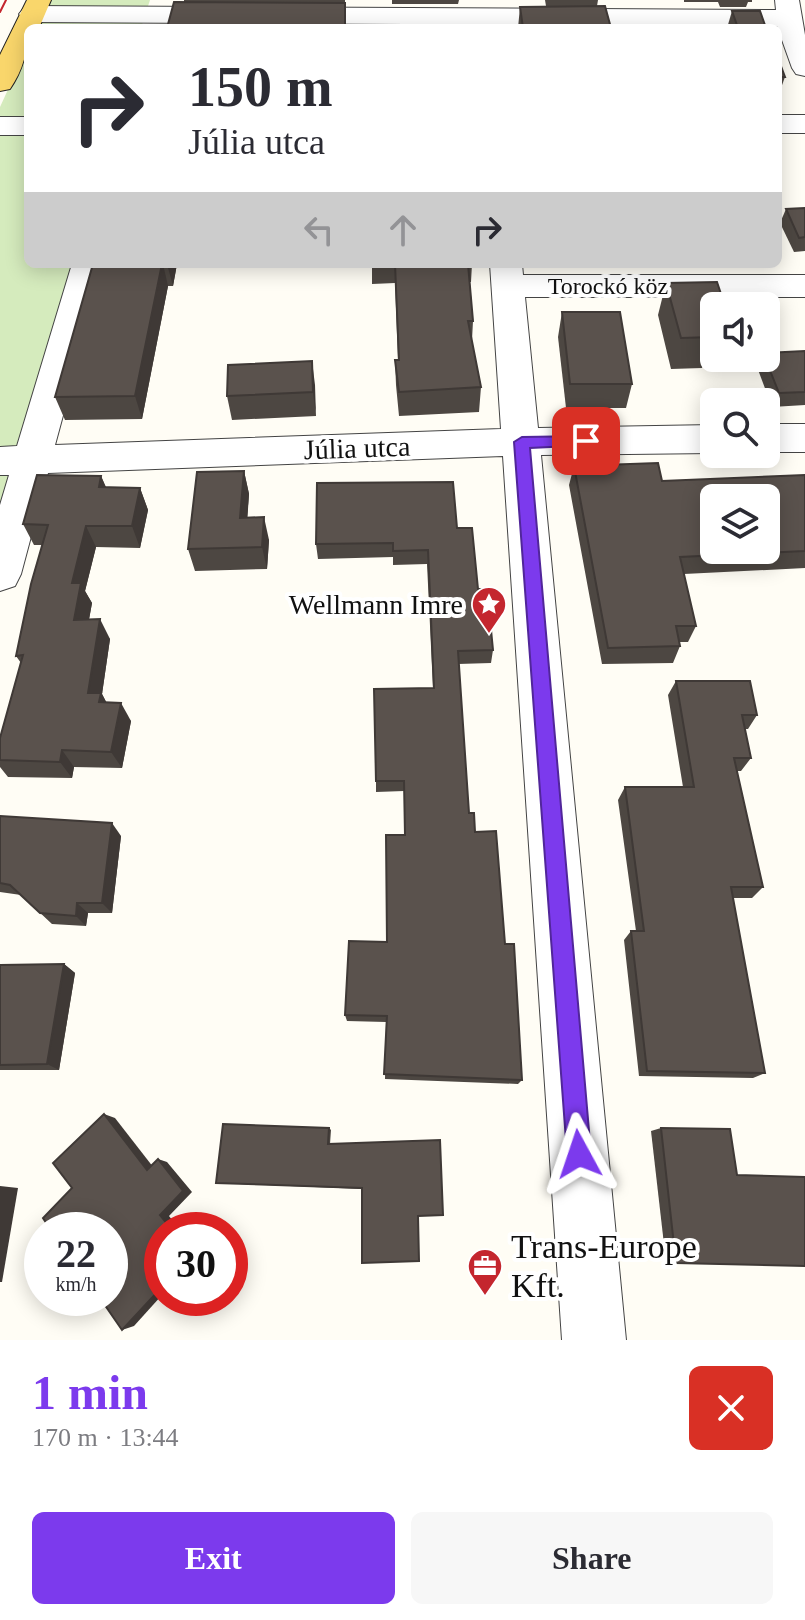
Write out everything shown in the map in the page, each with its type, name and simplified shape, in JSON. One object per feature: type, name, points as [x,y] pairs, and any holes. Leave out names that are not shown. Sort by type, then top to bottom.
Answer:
[{"type":"main road","points":[[0,83],[24,32]]},
{"type":"street","points":[[36,7],[150,14],[367,15],[788,9],[805,68]]},
{"type":"street","points":[[782,124],[805,124]]},
{"type":"street","points":[[0,126],[24,126]]},
{"type":"street","points":[[0,574],[17,460],[87,268]]},
{"type":"street","points":[[507,275],[594,1340]]},
{"type":"street","name":"Torockó köz","points":[[507,275],[805,286]]},
{"type":"street","points":[[780,438],[805,438]]},
{"type":"street","name":"Júlia utca","points":[[17,460],[522,442],[700,439]]},
{"type":"green space","points":[[49,0],[150,0],[142,24],[38,24]]},
{"type":"green space","points":[[24,55],[24,268],[77,268],[0,557],[0,107]]},
{"type":"building","points":[[174,2],[345,3],[345,24],[168,24]]},
{"type":"building","points":[[605,6],[610,24],[522,24],[520,7]]},
{"type":"building","points":[[732,11],[760,11],[765,24],[737,24]]},
{"type":"building","points":[[805,208],[805,237],[799,238],[786,209]]},
{"type":"building","points":[[92,268],[161,268],[135,396],[55,397]]},
{"type":"building","points":[[395,268],[468,268],[473,321],[468,321],[481,387],[399,392],[395,360],[399,360]]},
{"type":"building","points":[[717,282],[720,292],[700,292],[700,337],[681,338],[666,283]]},
{"type":"building","points":[[562,312],[620,312],[632,384],[570,384]]},
{"type":"building","points":[[805,351],[805,392],[780,393],[771,372],[780,372],[780,352]]},
{"type":"building","points":[[312,361],[313,392],[227,396],[228,365]]},
{"type":"building","points":[[658,463],[662,481],[805,475],[805,551],[780,552],[780,484],[700,484],[700,556],[680,557],[696,626],[676,626],[680,646],[608,648],[574,466]]},
{"type":"building","points":[[244,471],[240,518],[264,517],[262,547],[188,549],[197,472]]},
{"type":"building","points":[[37,475],[101,476],[99,487],[140,488],[132,526],[86,526],[72,583],[81,583],[74,620],[100,619],[88,693],[101,693],[99,702],[121,703],[111,752],[62,750],[60,762],[0,760],[0,738],[23,655],[16,656],[31,584],[48,525],[23,524]]},
{"type":"building","points":[[453,482],[457,528],[472,528],[478,589],[487,589],[493,650],[458,651],[469,813],[474,813],[475,832],[496,831],[505,944],[514,944],[522,1080],[384,1074],[387,1016],[345,1015],[349,941],[387,942],[386,835],[405,835],[404,781],[376,781],[374,689],[434,688],[428,550],[393,551],[393,543],[316,544],[317,483]]},
{"type":"building","points":[[676,681],[750,681],[757,715],[742,715],[751,758],[734,758],[763,887],[731,887],[765,1073],[647,1071],[631,931],[644,931],[625,787],[694,787]]},
{"type":"building","points":[[0,816],[112,823],[102,903],[77,903],[76,916],[40,913],[10,885],[0,883]]},
{"type":"building","points":[[64,964],[47,1064],[0,1065],[0,965]]},
{"type":"building","points":[[104,1114],[147,1170],[158,1159],[183,1191],[163,1212],[144,1212],[144,1306],[122,1330],[112,1316],[128,1316],[128,1212],[49,1212],[72,1188],[53,1163]]},
{"type":"building","points":[[223,1124],[329,1128],[328,1144],[440,1140],[443,1215],[418,1216],[419,1261],[362,1263],[362,1188],[216,1183]]},
{"type":"building","points":[[661,1128],[730,1129],[737,1175],[805,1177],[805,1266],[676,1263]]},
{"type":"tram line","points":[[0,12],[6,0]]},
{"type":"place","name":"Wellmann Imre","points":[[489,635]]},
{"type":"place","name":"Trans-Europe Kft.","points":[[485,1297]]},
{"type":"route","points":[[579,1154],[522,442],[586,441]]}]
